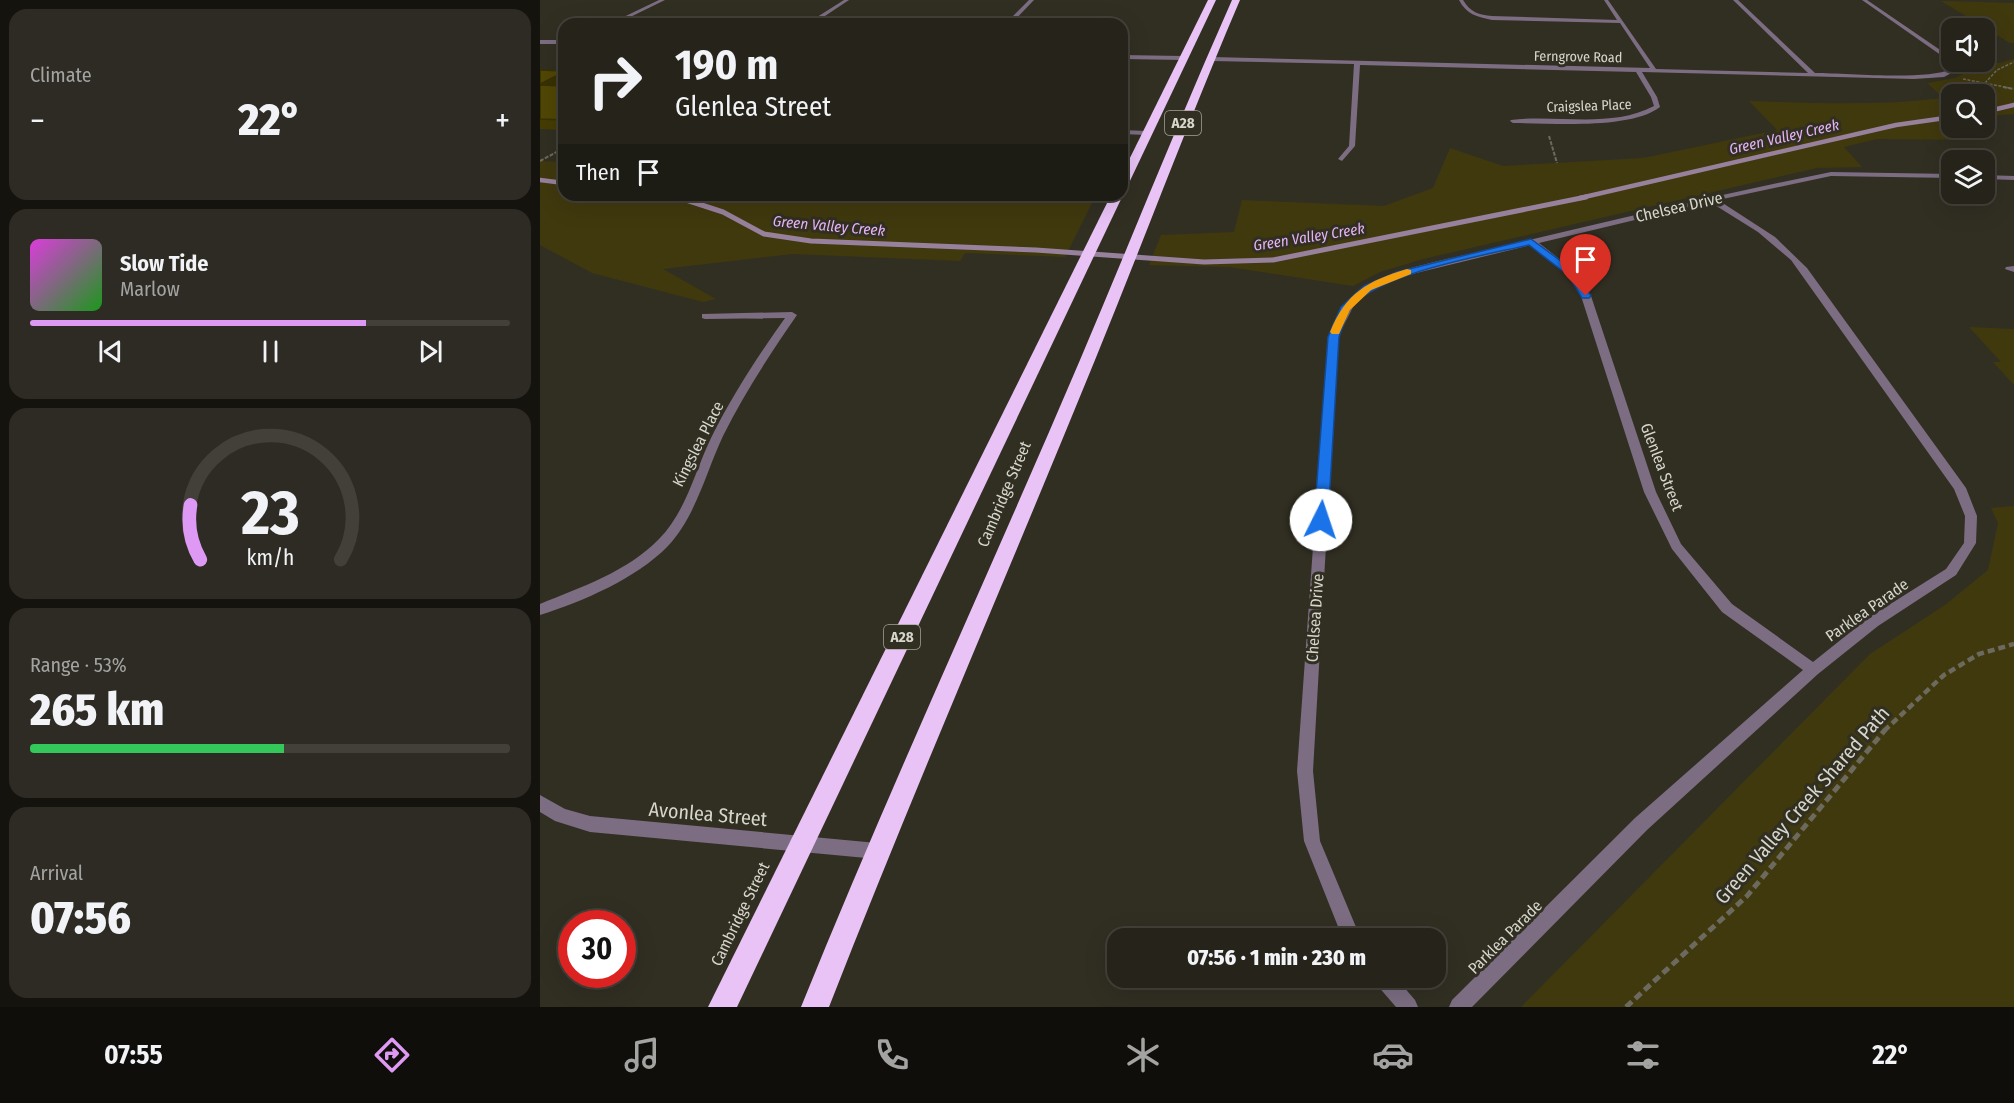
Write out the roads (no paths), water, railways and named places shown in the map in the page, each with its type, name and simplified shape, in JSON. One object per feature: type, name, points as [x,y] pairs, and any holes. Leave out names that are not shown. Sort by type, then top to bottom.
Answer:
[{"type":"highway","name":"A28","points":[[1128,172],[1212,0]]},
{"type":"highway","name":"Cambridge Street","points":[[815,1007],[877,851],[1236,0]]},
{"type":"highway","name":"Cambridge Street","points":[[722,1007],[1114,201]]},
{"type":"street","points":[[625,18],[663,0]]},
{"type":"street","points":[[818,18],[847,0]]},
{"type":"street","points":[[1014,18],[1032,0]]},
{"type":"street","points":[[1461,0],[1467,10],[1476,15],[1492,18],[1621,22]]},
{"type":"street","points":[[1606,0],[1654,70]]},
{"type":"street","points":[[1735,0],[1814,75]]},
{"type":"street","name":"Ferngrove Road","points":[[1212,59],[1914,77],[1944,75],[1954,70],[1954,64],[1947,57],[1864,0]]},
{"type":"street","points":[[542,43],[558,42]]},
{"type":"street","points":[[1128,57],[1183,58]]},
{"type":"street","points":[[1342,159],[1352,146],[1357,63]]},
{"type":"street","name":"Craigslea Place","points":[[1513,121],[1608,119],[1649,114],[1657,107],[1654,97],[1638,70]]},
{"type":"street","points":[[1128,132],[1146,133]]},
{"type":"street","name":"Chelsea Drive","points":[[1348,928],[1312,841],[1305,771],[1334,337],[1345,309],[1367,288],[1401,274],[1711,199],[1831,174],[1941,176]]},
{"type":"street","points":[[1995,177],[2014,178]]},
{"type":"street","name":"Parklea Parade","points":[[1459,1007],[1641,824],[1813,670],[1873,622],[1951,573],[1970,543],[1971,516],[1960,488],[1786,248],[1761,229],[1711,199]]},
{"type":"street","name":"Glenlea Street","points":[[1531,241],[1573,274],[1586,296],[1650,492],[1676,546],[1727,608],[1813,670]]},
{"type":"street","name":"Kingslea Place","points":[[540,610],[609,580],[640,561],[665,541],[676,527],[718,436],[792,315],[705,316]]},
{"type":"street","name":"Avonlea Street","points":[[540,803],[561,816],[590,824],[877,851]]},
{"type":"street","points":[[1392,988],[1408,1007]]},
{"type":"waterway","name":"Green Valley Creek","points":[[1995,109],[2014,105]]},
{"type":"waterway","name":"Green Valley Creek","points":[[1580,198],[1896,125],[1941,119]]},
{"type":"waterway","name":"Green Valley Creek","points":[[540,180],[558,182]]},
{"type":"waterway","name":"Green Valley Creek","points":[[689,201],[723,212],[764,234],[811,241],[1036,250],[1204,262],[1273,260],[1586,197]]}]
